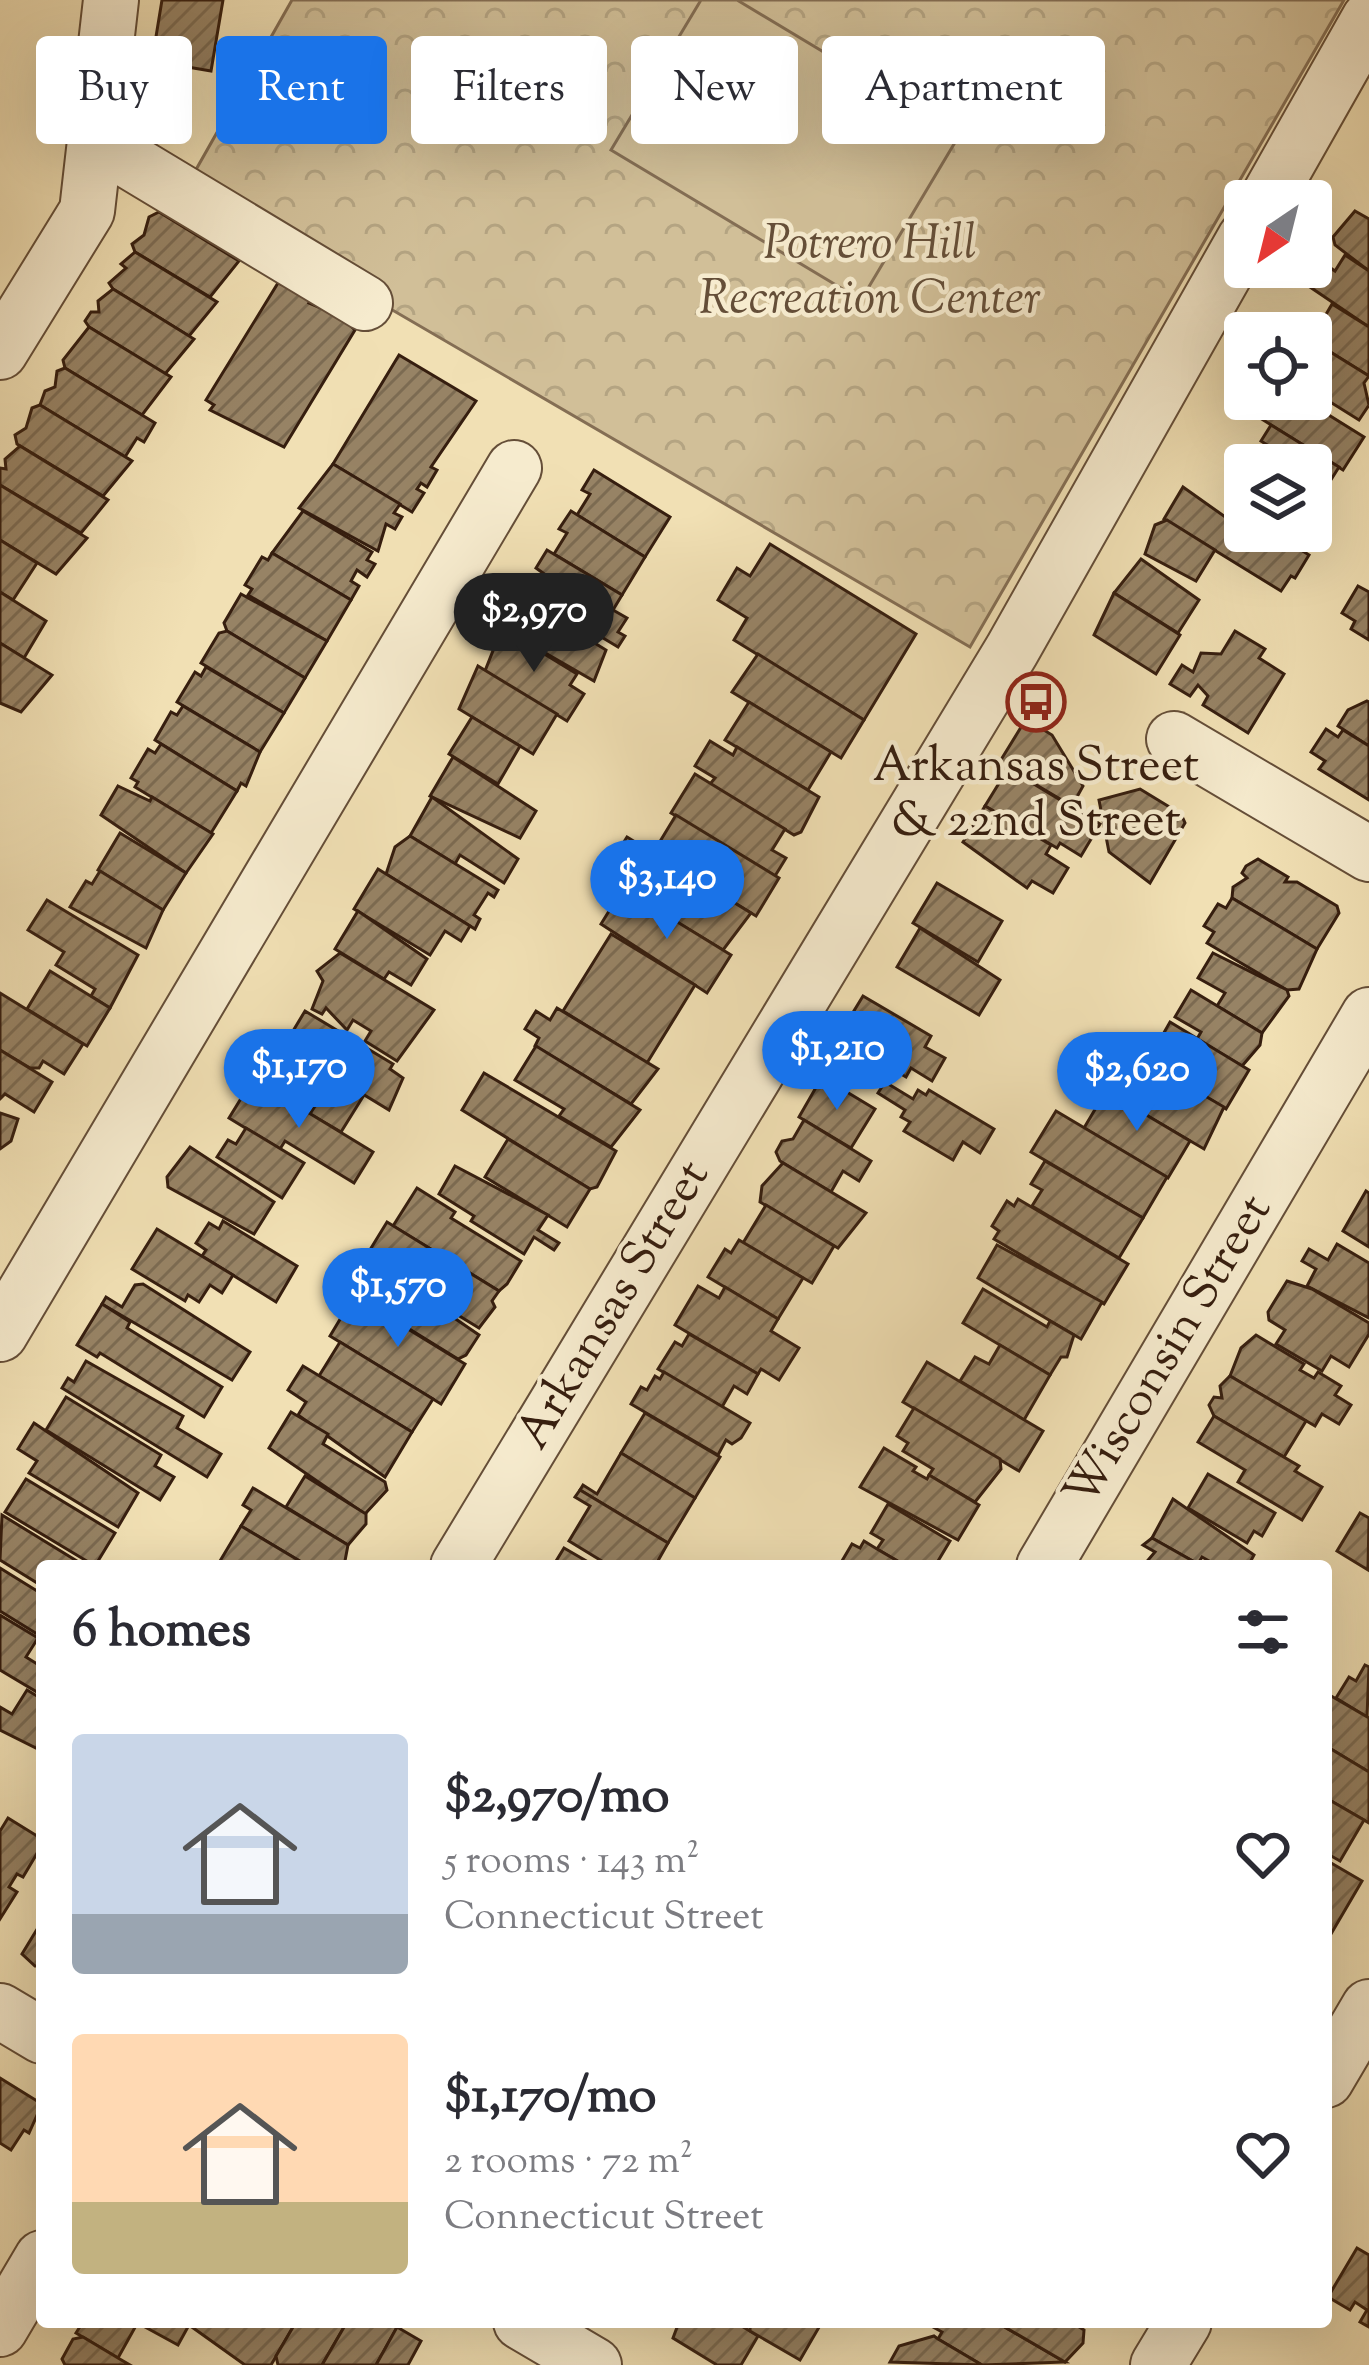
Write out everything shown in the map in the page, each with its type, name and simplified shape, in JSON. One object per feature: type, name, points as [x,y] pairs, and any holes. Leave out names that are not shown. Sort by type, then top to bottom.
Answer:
[{"type":"street","points":[[107,36],[111,0]]},
{"type":"street","points":[[1278,180],[1369,20]]},
{"type":"street","points":[[0,352],[87,212],[96,144]]},
{"type":"street","points":[[101,144],[364,303]]},
{"type":"street","name":"Arkansas Street","points":[[462,1560],[1012,650],[1224,275]]},
{"type":"street","points":[[0,1334],[514,468]]},
{"type":"street","points":[[1174,739],[1369,854]]},
{"type":"street","name":"Wisconsin Street","points":[[1048,1560],[1369,1015]]},
{"type":"street","points":[[1332,2070],[1369,2007]]},
{"type":"street","points":[[0,2011],[36,2032]]},
{"type":"street","points":[[0,2329],[36,2268]]},
{"type":"street","points":[[534,2328],[586,2352]]},
{"type":"street","points":[[1158,2365],[1180,2328]]},
{"type":"green space","name":"Potrero Hill Recreation Center","points":[[292,0],[1344,0],[1240,180],[1224,180],[1224,208],[970,647],[185,189],[216,134],[216,144],[387,144],[387,36],[272,36]]},
{"type":"green space","points":[[701,0],[737,0],[797,36],[679,36]]},
{"type":"green space","points":[[798,37],[822,51],[822,144],[954,144],[861,300],[611,150],[631,117],[631,144],[798,144]]},
{"type":"building","points":[[162,0],[223,0],[211,71],[192,68],[192,36],[156,36]]},
{"type":"building","points":[[1355,211],[1369,219],[1369,271],[1335,245],[1333,237]]},
{"type":"building","points":[[159,212],[239,261],[210,297],[135,252],[132,244],[144,235],[149,217]]},
{"type":"building","points":[[135,252],[217,302],[189,336],[109,283]]},
{"type":"building","points":[[1345,255],[1369,271],[1369,327],[1311,288],[1332,288],[1332,269],[1335,271]]},
{"type":"building","points":[[278,283],[312,298],[309,303],[340,316],[355,330],[284,447],[210,410],[214,405],[206,400]]},
{"type":"building","points":[[113,289],[194,339],[165,374],[85,321],[91,312],[99,312],[98,301]]},
{"type":"building","points":[[1332,304],[1369,327],[1369,376],[1332,353],[1332,312],[1327,312]]},
{"type":"building","points":[[89,327],[171,377],[142,415],[65,368],[63,360]]},
{"type":"building","points":[[1332,353],[1369,376],[1364,383],[1369,405],[1359,420],[1332,403]]},
{"type":"building","points":[[399,355],[476,401],[431,467],[437,470],[427,487],[421,483],[417,489],[424,493],[412,512],[333,464]]},
{"type":"building","points":[[65,368],[155,423],[144,442],[137,438],[125,457],[40,405],[45,391],[55,387],[57,371]]},
{"type":"building","points":[[40,405],[132,461],[103,496],[17,444],[15,435],[26,428],[32,408]]},
{"type":"building","points":[[1332,417],[1364,437],[1343,470],[1332,463],[1332,444],[1302,444],[1263,420]]},
{"type":"building","points":[[1271,425],[1302,444],[1266,444],[1261,441]]},
{"type":"building","points":[[20,446],[108,500],[81,533],[0,485],[0,468],[6,469],[5,459]]},
{"type":"building","points":[[333,464],[400,504],[394,513],[402,517],[395,529],[386,524],[378,551],[299,508]]},
{"type":"building","points":[[594,470],[670,517],[645,557],[577,515],[590,494],[582,490]]},
{"type":"building","points":[[0,485],[87,538],[56,574],[0,540]]},
{"type":"building","points":[[1183,487],[1224,516],[1224,552],[1309,555],[1281,591],[1164,519]]},
{"type":"building","points":[[303,511],[372,552],[367,560],[375,564],[367,577],[357,570],[351,581],[359,586],[351,600],[272,553]]},
{"type":"building","points":[[571,511],[645,557],[622,595],[554,554],[567,533],[559,529]]},
{"type":"building","points":[[1167,520],[1215,550],[1196,581],[1145,554],[1155,525]]},
{"type":"building","points":[[0,540],[37,563],[13,600],[0,592]]},
{"type":"building","points":[[770,544],[916,634],[864,720],[734,640],[747,618],[718,600],[737,568],[750,576]]},
{"type":"building","points":[[547,550],[622,595],[613,610],[627,618],[618,632],[625,636],[618,647],[530,594],[543,573],[536,568]]},
{"type":"building","points":[[272,553],[351,600],[327,641],[248,595],[252,589],[245,585],[262,557],[268,560]]},
{"type":"building","points":[[1141,559],[1199,600],[1178,633],[1114,593]]},
{"type":"building","points":[[1358,586],[1369,592],[1369,640],[1351,629],[1355,621],[1342,613]]},
{"type":"building","points":[[525,590],[598,635],[593,642],[606,650],[594,681],[509,632],[521,612],[514,607]]},
{"type":"building","points":[[0,592],[46,621],[24,658],[0,643]]},
{"type":"building","points":[[1114,593],[1180,635],[1156,674],[1094,635]]},
{"type":"building","points":[[241,594],[327,641],[305,678],[227,631],[224,623]]},
{"type":"building","points":[[502,628],[577,674],[570,685],[584,694],[567,721],[485,671]]},
{"type":"building","points":[[227,631],[305,678],[284,713],[201,663],[219,633]]},
{"type":"building","points":[[1235,631],[1265,649],[1259,658],[1284,674],[1248,733],[1203,705],[1208,696],[1198,685],[1190,696],[1170,684],[1182,665],[1193,672],[1201,653],[1221,654]]},
{"type":"building","points":[[0,643],[52,675],[21,712],[0,703]]},
{"type":"building","points":[[758,654],[864,720],[841,758],[732,692]]},
{"type":"building","points":[[478,666],[557,714],[533,754],[459,709]]},
{"type":"building","points":[[206,667],[284,713],[260,752],[177,702],[195,672],[201,676]]},
{"type":"building","points":[[1367,701],[1369,746],[1338,726],[1348,710]]},
{"type":"building","points":[[749,702],[831,752],[808,790],[725,740]]},
{"type":"building","points":[[183,706],[260,752],[246,786],[241,783],[237,791],[155,740],[171,712],[177,715]]},
{"type":"building","points":[[472,717],[520,746],[498,784],[449,754]]},
{"type":"building","points":[[1026,719],[1052,735],[1083,786],[1072,806],[999,763]]},
{"type":"building","points":[[1326,729],[1338,737],[1343,730],[1369,746],[1369,800],[1319,769],[1325,761],[1311,752]]},
{"type":"building","points":[[710,741],[733,755],[737,747],[819,797],[801,832],[794,835],[710,784],[715,778],[695,766]]},
{"type":"building","points":[[161,744],[237,791],[211,833],[135,787],[138,782],[131,778],[148,749],[155,753]]},
{"type":"building","points":[[453,757],[536,811],[520,838],[430,796]]},
{"type":"building","points":[[999,763],[1100,824],[1081,856],[1060,843],[1057,848],[985,806],[1004,775],[995,770]]},
{"type":"building","points":[[695,774],[785,829],[772,850],[786,858],[775,876],[671,813]]},
{"type":"building","points":[[118,786],[150,801],[152,797],[213,834],[186,873],[101,815]]},
{"type":"building","points":[[1140,789],[1181,814],[1185,823],[1150,883],[1109,852],[1099,800]]},
{"type":"building","points":[[432,797],[518,859],[504,883],[460,855],[455,864],[410,836]]},
{"type":"building","points":[[985,806],[1051,845],[1046,854],[1068,868],[1053,893],[1032,881],[1027,888],[963,842]]},
{"type":"building","points":[[676,815],[779,878],[756,916],[653,853]]},
{"type":"building","points":[[120,833],[186,873],[163,910],[98,870]]},
{"type":"building","points":[[410,836],[498,890],[494,897],[488,893],[474,915],[480,919],[475,929],[386,874],[395,847]]},
{"type":"building","points":[[627,837],[751,913],[723,950],[602,877]]},
{"type":"building","points":[[1258,859],[1288,877],[1285,882],[1297,882],[1337,906],[1339,913],[1317,949],[1232,898],[1233,887],[1247,878],[1242,873],[1246,866]]},
{"type":"building","points":[[378,869],[470,926],[461,941],[445,931],[430,955],[354,909]]},
{"type":"building","points":[[100,871],[163,910],[146,948],[70,907],[86,881],[92,884]]},
{"type":"building","points":[[937,883],[1002,921],[978,962],[913,923]]},
{"type":"building","points":[[619,895],[636,905],[640,899],[731,955],[707,993],[601,924]]},
{"type":"building","points":[[1232,898],[1317,949],[1299,989],[1287,990],[1207,943],[1214,932],[1204,926],[1218,904],[1226,908]]},
{"type":"building","points":[[47,900],[138,955],[110,1008],[91,996],[95,989],[56,965],[64,952],[28,930]]},
{"type":"building","points":[[358,911],[427,959],[411,985],[389,972],[384,979],[335,949]]},
{"type":"building","points":[[920,928],[1000,980],[979,1015],[897,967]]},
{"type":"building","points":[[611,934],[695,985],[647,1063],[563,1011]]},
{"type":"building","points":[[340,953],[434,1010],[397,1061],[365,1041],[371,1031],[353,1020],[347,1030],[326,1008],[322,1014],[312,1009],[323,981],[317,971]]},
{"type":"building","points":[[1213,953],[1287,990],[1289,996],[1262,1033],[1217,1006],[1225,993],[1198,978]]},
{"type":"building","points":[[50,971],[110,1008],[87,1046],[27,1009]]},
{"type":"building","points":[[1191,990],[1262,1033],[1260,1045],[1242,1066],[1197,1039],[1201,1032],[1175,1017]]},
{"type":"building","points":[[0,993],[83,1044],[64,1074],[43,1061],[39,1068],[30,1068],[0,1050]]},
{"type":"building","points":[[863,996],[931,1036],[925,1047],[945,1058],[932,1081],[911,1068],[906,1077],[838,1037]]},
{"type":"building","points":[[557,1008],[658,1069],[631,1104],[535,1046],[539,1038],[525,1029],[536,1011],[550,1020]]},
{"type":"building","points":[[305,1011],[393,1064],[390,1069],[403,1078],[389,1110],[284,1046]]},
{"type":"building","points":[[1170,1022],[1249,1070],[1226,1109],[1167,1073],[1173,1064],[1153,1052]]},
{"type":"building","points":[[278,1042],[364,1095],[341,1132],[310,1114],[315,1106],[299,1096],[295,1104],[255,1080],[264,1049],[272,1054]]},
{"type":"building","points":[[536,1046],[640,1110],[611,1147],[559,1116],[564,1109],[515,1080]]},
{"type":"building","points":[[0,1050],[52,1082],[34,1112],[5,1094],[0,1099]]},
{"type":"building","points":[[1157,1068],[1224,1107],[1204,1149],[1134,1108]]},
{"type":"building","points":[[484,1073],[616,1151],[597,1187],[590,1189],[462,1110]]},
{"type":"building","points":[[822,1077],[875,1109],[851,1148],[799,1117]]},
{"type":"building","points":[[253,1079],[373,1152],[354,1183],[285,1141],[280,1149],[229,1118]]},
{"type":"building","points":[[885,1082],[913,1099],[918,1090],[926,1095],[929,1090],[994,1129],[980,1153],[963,1142],[953,1160],[904,1131],[910,1122],[901,1117],[905,1110],[878,1093]]},
{"type":"building","points":[[1106,1091],[1190,1141],[1168,1178],[1084,1128]]},
{"type":"building","points":[[1056,1111],[1167,1177],[1143,1218],[1031,1152]]},
{"type":"building","points":[[0,1113],[18,1119],[11,1141],[0,1149]]},
{"type":"building","points":[[804,1120],[871,1161],[859,1181],[843,1171],[831,1192],[780,1161],[776,1152],[782,1141],[793,1139]]},
{"type":"building","points":[[246,1128],[304,1163],[282,1198],[217,1157],[228,1140],[236,1144]]},
{"type":"building","points":[[508,1139],[590,1189],[567,1227],[485,1177]]},
{"type":"building","points":[[190,1147],[274,1202],[254,1234],[168,1187],[167,1177]]},
{"type":"building","points":[[1045,1161],[1143,1218],[1119,1258],[1032,1206],[1042,1190],[1031,1184]]},
{"type":"building","points":[[783,1163],[866,1213],[838,1248],[760,1202],[762,1186]]},
{"type":"building","points":[[455,1166],[548,1215],[538,1230],[559,1243],[554,1250],[534,1237],[524,1254],[471,1221],[474,1216],[439,1194]]},
{"type":"building","points":[[417,1188],[455,1212],[451,1218],[521,1261],[499,1291],[393,1226]]},
{"type":"building","points":[[1366,1191],[1369,1193],[1369,1247],[1343,1231]]},
{"type":"building","points":[[1018,1199],[1128,1264],[1104,1304],[994,1239],[999,1231],[992,1226],[1007,1201],[1014,1206]]},
{"type":"building","points":[[766,1205],[834,1246],[812,1283],[743,1243]]},
{"type":"building","points":[[223,1221],[297,1266],[276,1302],[202,1256],[206,1250],[196,1243],[209,1223],[219,1229]]},
{"type":"building","points":[[387,1222],[499,1291],[492,1301],[495,1307],[479,1328],[365,1258]]},
{"type":"building","points":[[157,1229],[233,1275],[222,1293],[210,1285],[199,1302],[188,1295],[185,1301],[132,1269]]},
{"type":"building","points":[[739,1240],[803,1278],[778,1319],[708,1277],[725,1249],[731,1253]]},
{"type":"building","points":[[1337,1244],[1369,1263],[1369,1318],[1307,1286],[1316,1269],[1302,1261],[1309,1249],[1328,1260]]},
{"type":"building","points":[[997,1245],[1102,1302],[1081,1339],[978,1278]]},
{"type":"building","points":[[368,1259],[479,1335],[466,1355],[458,1359],[348,1291]]},
{"type":"building","points":[[1287,1281],[1312,1289],[1369,1323],[1369,1334],[1349,1367],[1331,1356],[1322,1371],[1276,1344],[1285,1330],[1269,1320],[1268,1312]]},
{"type":"building","points":[[143,1284],[250,1352],[232,1380],[102,1304],[106,1297],[122,1307],[135,1285]]},
{"type":"building","points":[[698,1286],[719,1298],[725,1287],[778,1319],[771,1331],[799,1348],[779,1380],[761,1369],[758,1374],[675,1325]]},
{"type":"building","points":[[983,1289],[1047,1327],[1050,1321],[1074,1335],[1067,1357],[1061,1357],[1050,1375],[963,1323]]},
{"type":"building","points":[[354,1296],[465,1364],[441,1404],[330,1336]]},
{"type":"building","points":[[102,1304],[130,1322],[127,1328],[222,1387],[204,1417],[100,1353],[97,1357],[77,1345]]},
{"type":"building","points":[[689,1334],[758,1374],[747,1394],[734,1386],[722,1407],[658,1369],[675,1342],[682,1346]]},
{"type":"building","points":[[1256,1335],[1304,1364],[1300,1370],[1314,1378],[1318,1372],[1341,1386],[1335,1395],[1351,1405],[1339,1424],[1322,1414],[1315,1426],[1230,1376],[1241,1348]]},
{"type":"building","points":[[340,1342],[433,1399],[412,1432],[319,1376]]},
{"type":"building","points":[[1000,1345],[1050,1375],[1024,1420],[960,1381],[975,1357],[989,1364]]},
{"type":"building","points":[[86,1361],[183,1416],[177,1428],[221,1454],[207,1477],[62,1388],[68,1378],[74,1382]]},
{"type":"building","points":[[927,1362],[1043,1431],[1019,1471],[903,1402]]},
{"type":"building","points":[[303,1366],[412,1432],[385,1477],[298,1415],[306,1402],[288,1390]]},
{"type":"building","points":[[664,1372],[750,1423],[741,1438],[732,1444],[726,1440],[718,1455],[631,1404],[641,1387],[647,1390],[655,1376],[660,1379]]},
{"type":"building","points":[[1230,1376],[1306,1421],[1284,1457],[1214,1416],[1209,1405],[1214,1397],[1222,1398],[1220,1386]]},
{"type":"building","points":[[66,1397],[161,1455],[155,1466],[174,1477],[160,1500],[46,1430]]},
{"type":"building","points":[[914,1408],[1000,1459],[1001,1469],[975,1502],[929,1475],[933,1469],[903,1451],[908,1443],[897,1436]]},
{"type":"building","points":[[291,1412],[328,1434],[323,1444],[385,1482],[387,1490],[365,1514],[269,1448]]},
{"type":"building","points":[[645,1413],[720,1457],[695,1498],[621,1453]]},
{"type":"building","points":[[1214,1416],[1299,1466],[1295,1471],[1322,1487],[1302,1520],[1238,1482],[1245,1470],[1198,1442]]},
{"type":"building","points":[[34,1423],[138,1493],[118,1527],[29,1473],[37,1461],[18,1449]]},
{"type":"building","points":[[884,1448],[916,1467],[913,1471],[927,1479],[929,1475],[979,1505],[958,1540],[860,1487]]},
{"type":"building","points":[[621,1453],[695,1498],[668,1543],[580,1490],[583,1485],[597,1494]]},
{"type":"building","points":[[1208,1474],[1275,1513],[1262,1536],[1254,1531],[1247,1543],[1188,1508]]},
{"type":"building","points":[[305,1476],[366,1514],[366,1524],[348,1545],[286,1507]]},
{"type":"building","points":[[26,1479],[115,1533],[99,1560],[85,1560],[5,1512]]},
{"type":"building","points":[[253,1488],[348,1545],[345,1560],[298,1560],[241,1526],[251,1510],[243,1505]]},
{"type":"building","points":[[580,1490],[668,1543],[658,1560],[600,1560],[569,1541],[590,1506],[575,1497]]},
{"type":"building","points":[[1173,1499],[1254,1555],[1251,1560],[1191,1560],[1152,1538]]},
{"type":"building","points":[[888,1504],[950,1541],[939,1560],[896,1560],[877,1549],[883,1540],[871,1533]]},
{"type":"building","points":[[1360,1513],[1369,1518],[1368,1570],[1337,1551]]},
{"type":"building","points":[[2,1515],[75,1560],[36,1560],[36,1582],[0,1560]]},
{"type":"building","points":[[241,1526],[298,1560],[221,1560]]},
{"type":"building","points":[[1152,1538],[1190,1560],[1148,1560],[1155,1552],[1143,1545]]},
{"type":"building","points":[[864,1541],[896,1560],[843,1560],[852,1544],[860,1548]]},
{"type":"building","points":[[564,1548],[585,1560],[557,1560]]},
{"type":"building","points":[[0,1568],[36,1590],[36,1633],[0,1611]]},
{"type":"building","points":[[0,1615],[36,1637],[26,1657],[36,1663],[36,1691],[0,1670]]},
{"type":"building","points":[[1365,1665],[1369,1667],[1367,1717],[1336,1698],[1349,1677],[1356,1681]]},
{"type":"building","points":[[27,1690],[36,1695],[36,1748],[0,1730],[0,1707],[12,1714]]},
{"type":"building","points":[[1332,1696],[1369,1718],[1369,1772],[1332,1750]]},
{"type":"building","points":[[1332,1750],[1369,1772],[1369,1823],[1332,1801]]},
{"type":"building","points":[[1332,1801],[1364,1820],[1340,1861],[1332,1856]]},
{"type":"building","points":[[8,1818],[36,1835],[36,1855],[23,1877],[17,1874],[9,1887],[17,1892],[0,1919],[0,1831]]},
{"type":"building","points":[[1332,1864],[1362,1881],[1332,1932]]},
{"type":"building","points":[[36,1931],[36,1966],[22,1954]]},
{"type":"building","points":[[0,2078],[36,2100],[36,2117],[29,2133],[24,2130],[11,2150],[0,2143]]},
{"type":"building","points":[[1357,2248],[1369,2255],[1369,2327],[1360,2322],[1367,2310],[1355,2302],[1350,2310],[1332,2299],[1332,2290]]},
{"type":"building","points":[[79,2328],[135,2328],[118,2358],[76,2333]]},
{"type":"building","points":[[147,2328],[187,2328],[178,2345]]},
{"type":"building","points":[[193,2328],[293,2328],[271,2365],[245,2365]]},
{"type":"building","points":[[292,2328],[344,2328],[322,2365],[278,2365],[276,2356]]},
{"type":"building","points":[[344,2328],[397,2328],[376,2365],[322,2365]]},
{"type":"building","points":[[396,2328],[421,2341],[408,2365],[376,2365]]},
{"type":"building","points":[[677,2328],[745,2328],[758,2336],[741,2365],[717,2365],[673,2338]]},
{"type":"building","points":[[750,2328],[819,2328],[800,2360]]},
{"type":"building","points":[[935,2328],[1006,2328],[1065,2362],[982,2365],[938,2339],[942,2332]]},
{"type":"building","points":[[1006,2328],[1081,2328],[1083,2343],[1065,2362]]},
{"type":"building","points":[[934,2336],[982,2365],[890,2362],[899,2346]]},
{"type":"building","points":[[83,2337],[130,2365],[65,2365],[62,2359],[73,2339]]},
{"type":"place","name":"Arkansas Street & 22nd Street","points":[[1036,702]]}]
